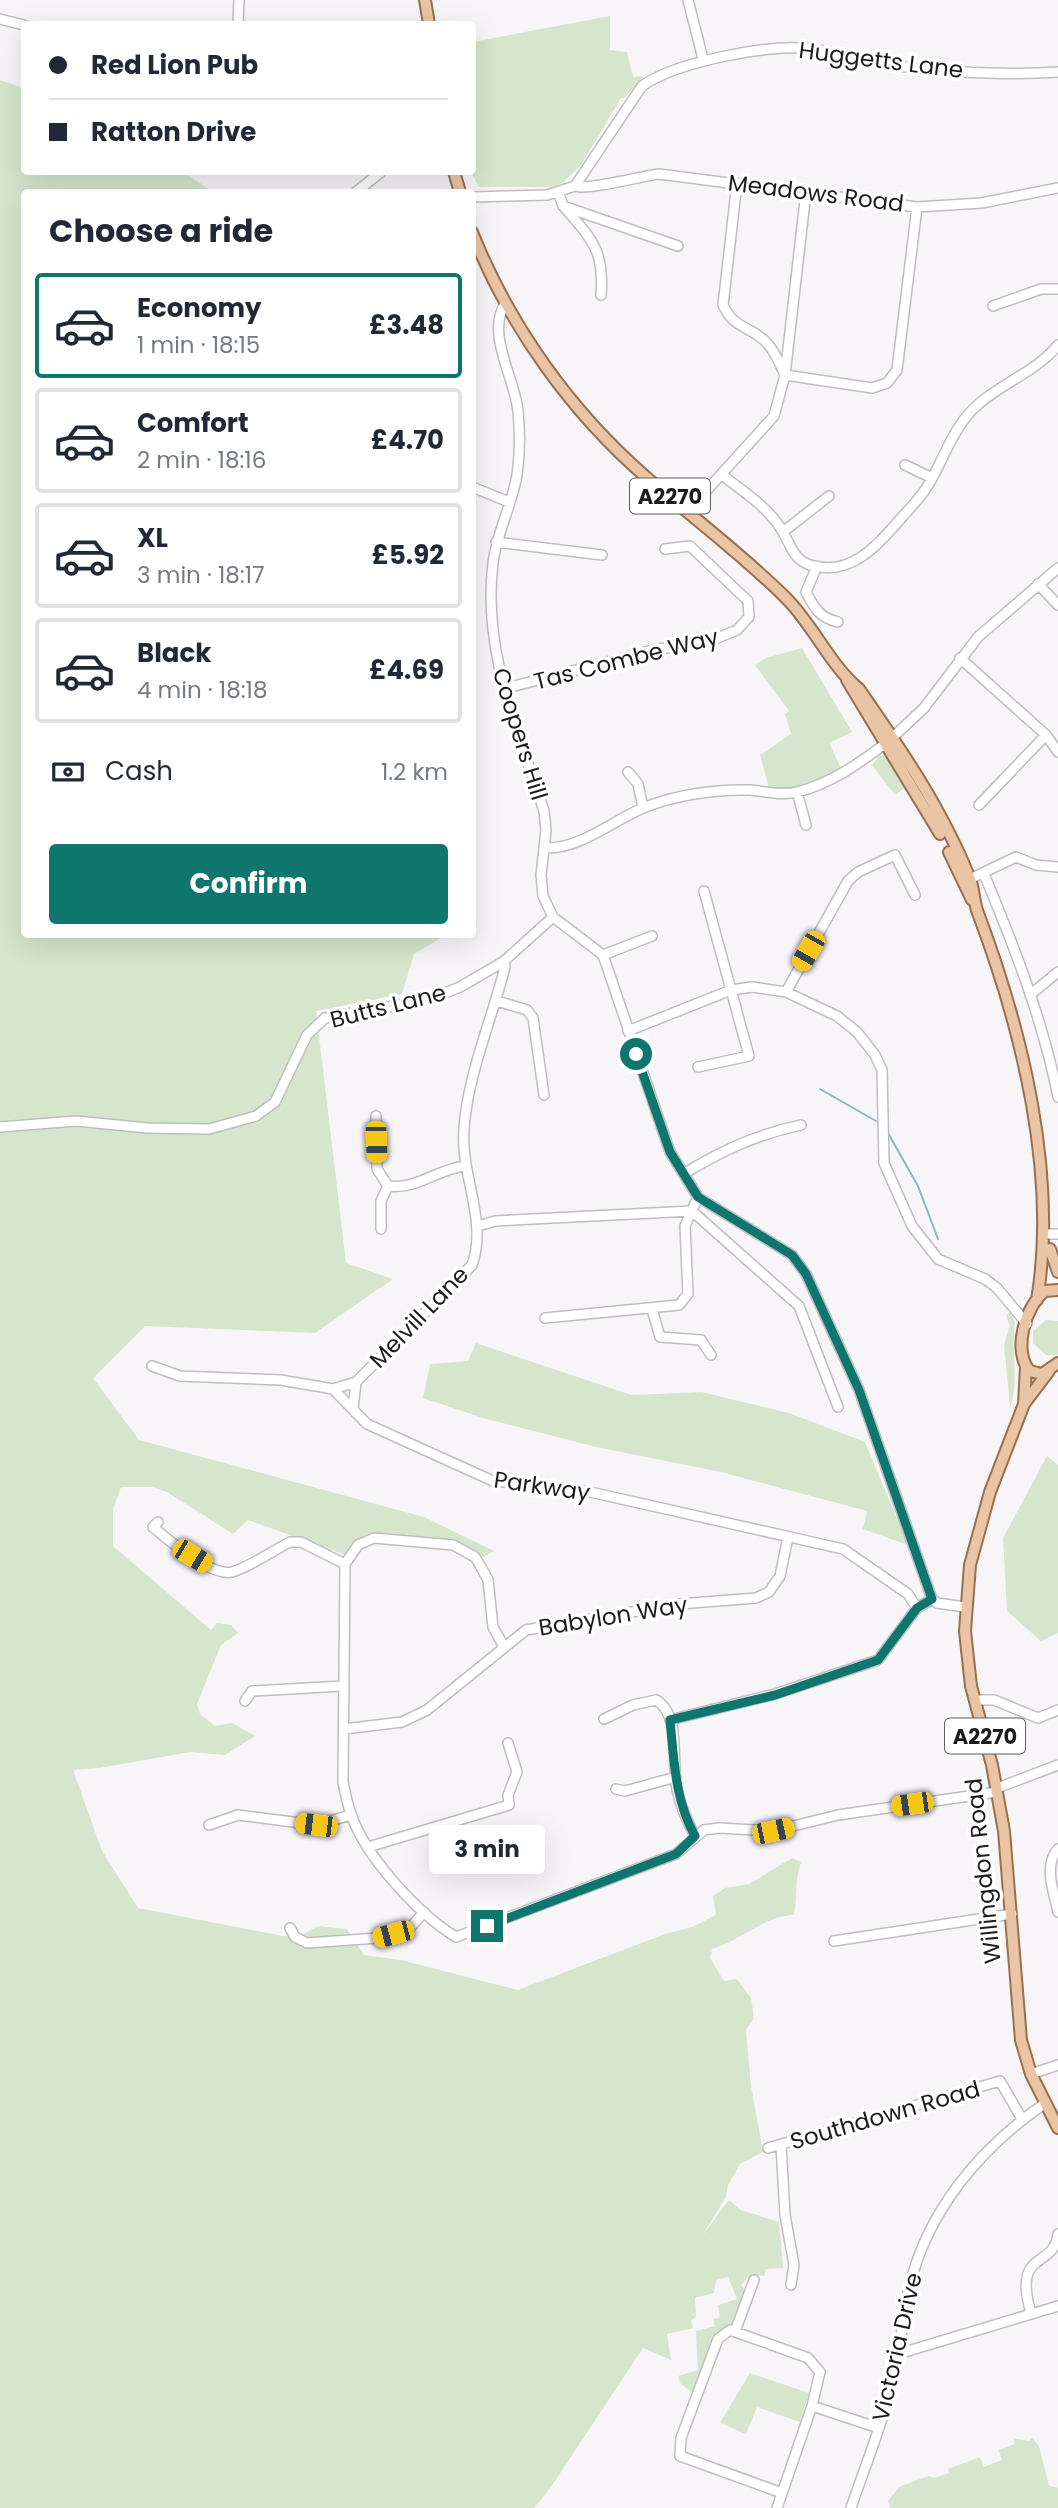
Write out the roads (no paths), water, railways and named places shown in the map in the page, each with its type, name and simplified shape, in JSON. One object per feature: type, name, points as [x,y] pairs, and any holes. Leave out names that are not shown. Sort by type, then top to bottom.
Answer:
[{"type":"main road","points":[[425,0],[428,21]]},
{"type":"main road","name":"A2270","points":[[476,241],[505,304],[573,402],[646,477],[724,539],[789,601],[846,678],[859,689],[931,818],[974,904],[1002,977],[1026,1059],[1041,1127],[1053,1234],[1035,1304]]},
{"type":"main road","name":"A2270","points":[[889,741],[931,800],[970,879],[974,904]]},
{"type":"main road","name":"A2270","points":[[1049,1246],[1058,1272]]},
{"type":"main road","points":[[1035,1304],[1045,1291],[1058,1290]]},
{"type":"main road","name":"Willingdon Road","points":[[1035,1304],[1021,1340],[1026,1367],[1024,1404],[983,1518],[970,1565],[965,1607],[975,1700],[997,1790],[1012,1914],[1021,2040],[1031,2074],[1058,2129]]},
{"type":"main road","points":[[1026,1367],[1035,1374],[1054,1367]]},
{"type":"main road","name":"Willingdon Road","points":[[1024,1404],[1054,1367]]},
{"type":"street","points":[[237,21],[239,0]]},
{"type":"street","points":[[688,0],[703,60]]},
{"type":"street","points":[[0,19],[21,24]]},
{"type":"street","name":"Huggetts Lane","points":[[476,197],[559,194],[575,186],[642,86],[655,76],[703,60],[786,48],[811,49],[881,63],[937,70],[1058,72]]},
{"type":"street","name":"Meadows Road","points":[[575,186],[585,190],[629,178],[659,174],[917,206],[981,203],[1058,188]]},
{"type":"street","points":[[360,189],[378,175]]},
{"type":"street","points":[[737,183],[723,305],[731,321],[762,339],[774,351],[785,374]]},
{"type":"street","points":[[688,511],[774,416],[785,374],[806,192]]},
{"type":"street","points":[[559,194],[564,206],[591,239],[602,260],[601,295]]},
{"type":"street","points":[[564,206],[678,246]]},
{"type":"street","points":[[785,374],[872,388],[887,383],[897,370],[917,206]]},
{"type":"street","points":[[993,306],[1041,289],[1058,289]]},
{"type":"street","name":"Coopers Hill","points":[[505,304],[498,324],[514,386],[519,420],[517,477],[496,542],[492,620],[503,690],[544,811],[545,848],[541,874],[543,896],[553,917]]},
{"type":"street","points":[[774,351],[788,345]]},
{"type":"street","points":[[722,475],[762,506],[783,532],[790,550],[807,564],[817,566],[851,563],[872,551],[927,488],[963,420],[1007,384],[1031,372],[1058,345]]},
{"type":"street","points":[[905,465],[932,478]]},
{"type":"street","points":[[476,489],[509,502]]},
{"type":"street","points":[[783,532],[829,496]]},
{"type":"street","points":[[496,542],[602,555]]},
{"type":"street","name":"Tas Combe Way","points":[[503,690],[653,650],[710,641],[737,630],[749,617],[748,601],[691,546],[665,549]]},
{"type":"street","points":[[817,566],[806,592],[815,609],[826,619],[838,622]]},
{"type":"street","points":[[545,848],[554,848],[586,837],[643,808],[720,790],[797,792],[832,780],[889,741],[924,708],[978,638],[1058,568]]},
{"type":"street","points":[[1038,584],[1058,605]]},
{"type":"street","points":[[960,659],[1046,735],[1058,751]]},
{"type":"street","points":[[979,805],[1046,735]]},
{"type":"street","points":[[628,772],[638,784],[643,808]]},
{"type":"street","points":[[797,792],[806,825]]},
{"type":"street","points":[[891,844],[915,895]]},
{"type":"street","points":[[786,992],[848,881],[858,872],[895,855]]},
{"type":"street","points":[[970,879],[1016,857],[1036,866],[1058,867]]},
{"type":"street","points":[[984,874],[1049,1052],[1058,1097]]},
{"type":"street","points":[[698,1067],[750,1056],[705,891]]},
{"type":"street","points":[[553,917],[603,955],[670,1152],[698,1197],[792,1255],[806,1274],[859,1390],[932,1599],[937,1603],[965,1607]]},
{"type":"street","name":"Butts Lane","points":[[0,1127],[76,1121],[147,1128],[209,1129],[256,1116],[275,1102],[307,1035],[325,1018],[428,1000],[460,987],[503,962],[553,917]]},
{"type":"street","points":[[603,955],[652,936]]},
{"type":"street","name":"Melvill Lane","points":[[356,1382],[472,1265],[479,1246],[478,1226],[465,1166],[466,1114],[497,1001],[505,967],[503,962]]},
{"type":"street","points":[[1030,995],[1058,972]]},
{"type":"street","points":[[628,1031],[731,990],[752,986],[786,992],[837,1016],[857,1032],[875,1055],[882,1070],[884,1163],[905,1214],[922,1243],[938,1259],[985,1279],[1027,1324]]},
{"type":"street","points":[[497,1001],[527,1010],[533,1018],[544,1095]]},
{"type":"street","points":[[376,1116],[377,1169],[388,1186],[402,1188],[448,1168],[465,1166]]},
{"type":"street","points":[[685,1173],[729,1147],[766,1132],[801,1125]]},
{"type":"street","points":[[381,1229],[381,1200],[388,1186]]},
{"type":"street","points":[[545,1318],[652,1309],[679,1304],[688,1294],[685,1226],[698,1197]]},
{"type":"street","points":[[478,1226],[495,1221],[692,1211],[799,1306],[838,1407]]},
{"type":"street","points":[[1012,1306],[1035,1304]]},
{"type":"street","points":[[652,1309],[660,1337],[701,1340],[711,1355]]},
{"type":"street","points":[[152,1366],[180,1377],[281,1380],[332,1389],[356,1382],[353,1408]]},
{"type":"street","name":"Parkway","points":[[332,1389],[367,1424],[493,1481],[577,1489],[843,1549],[908,1594],[917,1608]]},
{"type":"street","points":[[158,1522],[153,1527],[171,1543],[219,1572],[230,1572],[290,1542],[300,1542],[345,1564]]},
{"type":"street","name":"Babylon Way","points":[[344,1729],[402,1722],[427,1710],[503,1645],[526,1630],[679,1604],[756,1598],[769,1592],[780,1576],[788,1537]]},
{"type":"street","points":[[503,1645],[493,1627],[488,1580],[475,1557],[453,1545],[374,1538],[358,1545],[345,1564],[343,1782],[351,1815],[368,1847],[424,1912],[456,1937],[676,1854],[704,1830],[719,1828],[773,1831],[838,1815],[997,1790],[1058,1765]]},
{"type":"street","points":[[670,1720],[775,1695],[878,1660],[917,1608],[932,1599]]},
{"type":"street","points":[[245,1701],[251,1687],[343,1686]]},
{"type":"street","points":[[604,1718],[634,1705],[656,1700],[664,1705],[670,1720],[676,1777],[685,1818],[695,1836]]},
{"type":"street","points":[[975,1700],[994,1700],[1038,1718],[1058,1710]]},
{"type":"street","points":[[368,1847],[509,1805],[508,1795],[517,1772],[508,1743]]},
{"type":"street","points":[[616,1789],[625,1791],[676,1777]]},
{"type":"street","points":[[208,1825],[238,1815],[316,1825],[351,1815]]},
{"type":"street","points":[[1058,1849],[1053,1854],[1050,1870],[1058,1912]]},
{"type":"street","points":[[290,1928],[295,1937],[307,1943],[378,1938],[409,1929],[424,1912]]},
{"type":"street","points":[[834,1941],[1012,1914]]},
{"type":"street","points":[[1031,2074],[1058,2065]]},
{"type":"street","name":"Southdown Road","points":[[768,2148],[1000,2081],[1023,2119]]},
{"type":"street","name":"Victoria Drive","points":[[851,2508],[878,2428],[898,2354],[908,2292],[917,2260],[945,2202],[980,2155],[1044,2104]]},
{"type":"street","points":[[781,2145],[785,2215],[794,2265],[791,2285]]},
{"type":"street","points":[[1031,2313],[1024,2281],[1028,2270],[1055,2244],[1058,2234]]},
{"type":"street","points":[[736,2329],[754,2280]]},
{"type":"street","points":[[898,2354],[1058,2306]]},
{"type":"street","points":[[777,2508],[820,2380],[814,2362],[736,2329],[724,2333],[718,2339],[681,2438],[680,2456],[782,2493]]},
{"type":"street","points":[[812,2406],[878,2428]]},
{"type":"waterway","points":[[820,1089],[876,1121]]},
{"type":"waterway","points":[[888,1133],[918,1186],[938,1239]]}]
